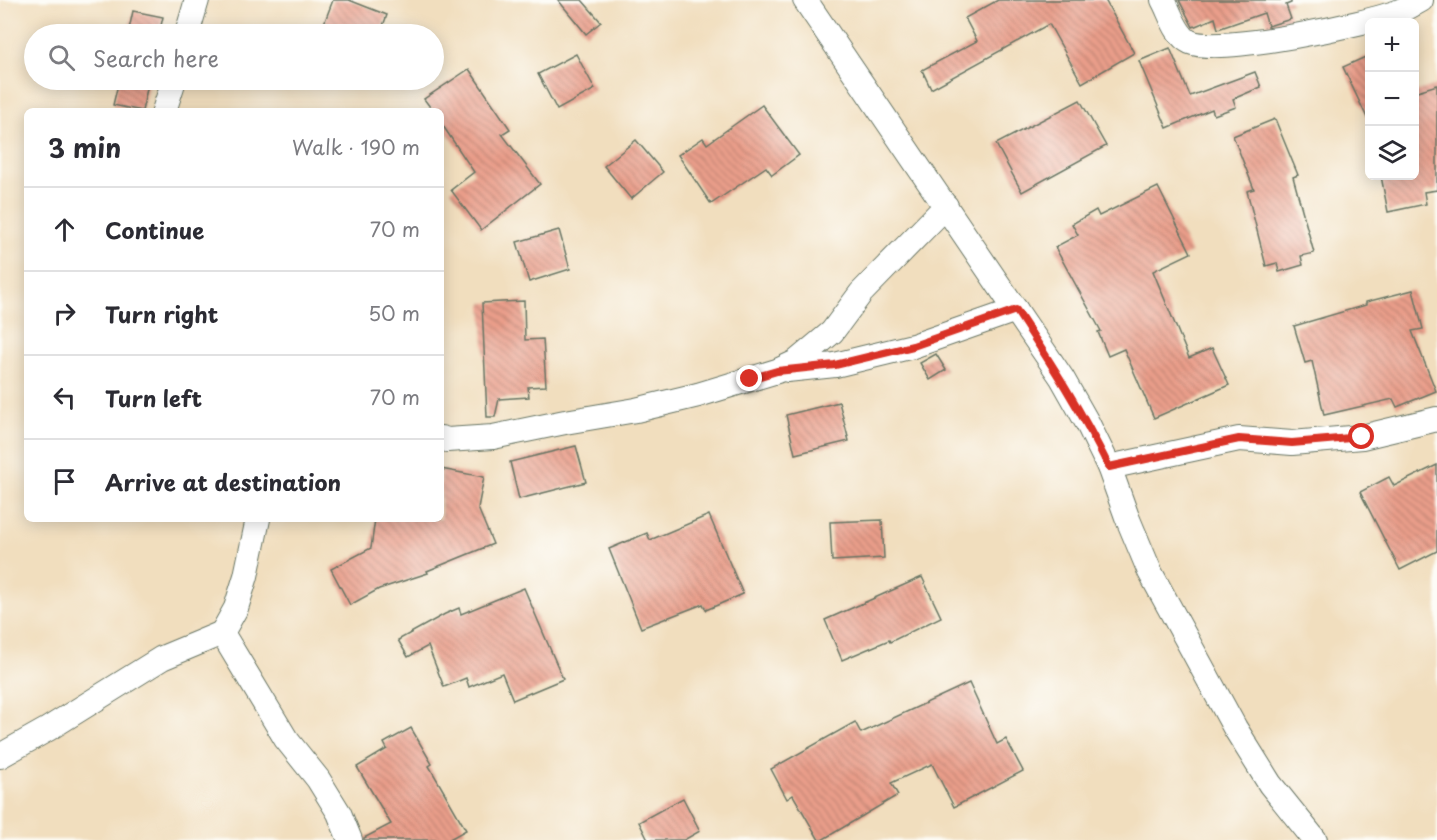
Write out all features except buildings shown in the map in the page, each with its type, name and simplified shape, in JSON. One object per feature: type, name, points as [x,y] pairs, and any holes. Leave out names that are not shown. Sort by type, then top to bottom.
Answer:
[{"type":"street","points":[[190,24],[197,0]]},
{"type":"street","points":[[805,0],[1062,378],[1109,467],[1150,572],[1235,728],[1270,784],[1316,840]]},
{"type":"street","points":[[1163,0],[1187,41],[1202,45],[1242,44],[1357,23],[1401,11],[1420,0]]},
{"type":"street","points":[[165,108],[171,90]]},
{"type":"street","points":[[444,438],[493,437],[636,410],[698,395],[777,371],[796,362],[832,332],[861,293],[946,206]]},
{"type":"street","points":[[777,371],[835,365],[913,346],[1016,310]]},
{"type":"street","points":[[1109,467],[1239,439],[1292,443],[1362,437],[1437,419]]},
{"type":"street","points":[[0,756],[162,658],[222,633],[236,608],[246,576],[257,522]]},
{"type":"street","points":[[222,633],[286,739],[318,779],[339,813],[350,840]]},
{"type":"route","points":[[750,379],[777,371],[835,365],[913,346],[1016,310],[1062,378],[1109,467],[1239,439],[1292,443],[1362,437]]}]
